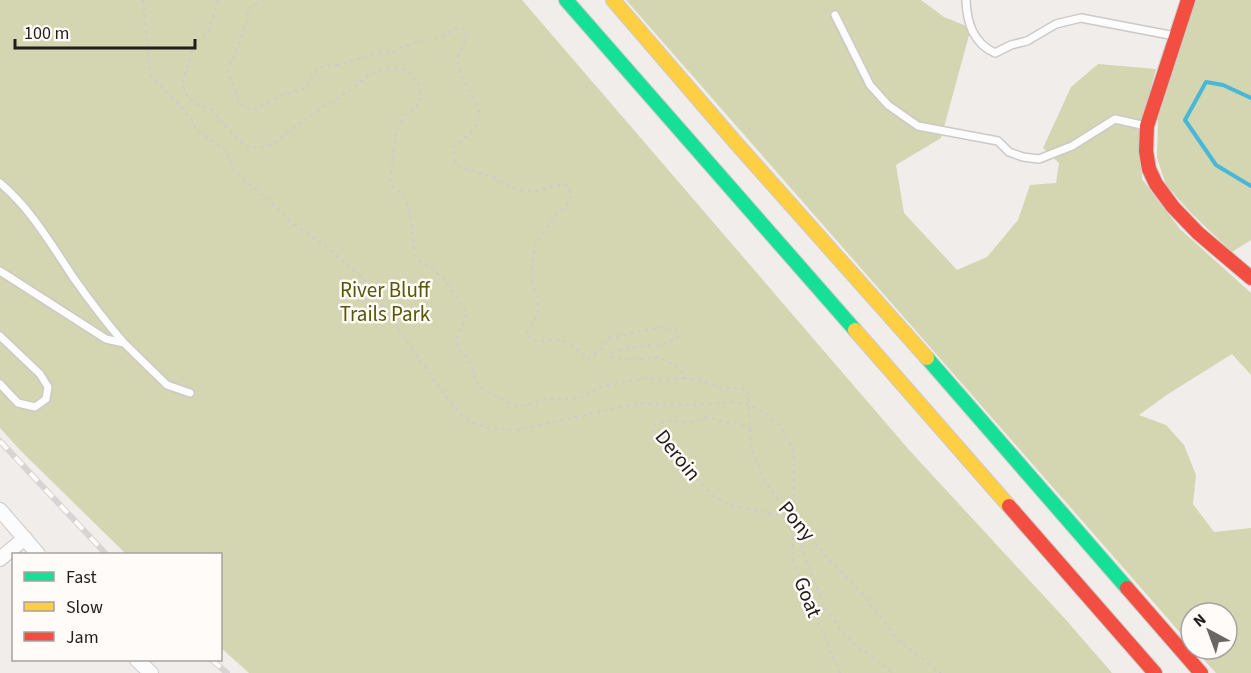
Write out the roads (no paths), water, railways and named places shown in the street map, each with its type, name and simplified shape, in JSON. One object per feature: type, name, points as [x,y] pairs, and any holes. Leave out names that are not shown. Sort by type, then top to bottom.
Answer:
[{"type":"main road","points":[[566,0],[1155,673]]},
{"type":"main road","points":[[613,0],[1201,673]]},
{"type":"main road","points":[[1188,0],[1147,126],[1146,151],[1149,169],[1155,184],[1173,207],[1198,233],[1251,278]]},
{"type":"street","points":[[0,510],[36,553]]},
{"type":"street","points":[[0,560],[25,538]]},
{"type":"street","points":[[138,661],[151,673]]},
{"type":"lane","points":[[966,0],[967,14],[972,29],[983,48],[995,53],[1011,45],[1027,41],[1056,24],[1081,18],[1175,36]]},
{"type":"lane","points":[[836,15],[870,85],[888,105],[918,126],[998,141],[1010,152],[1023,158],[1039,159],[1072,146],[1115,119],[1147,126]]},
{"type":"lane","points":[[0,183],[11,192],[37,223],[96,309],[124,343],[167,385],[190,393]]},
{"type":"lane","points":[[0,271],[106,339],[124,343]]},
{"type":"lane","points":[[0,336],[40,374],[48,387],[45,399],[35,407],[18,403],[0,384]]},
{"type":"waterway","points":[[1251,98],[1223,85],[1206,82],[1185,120],[1216,165],[1251,186]]},
{"type":"railway","points":[[0,441],[105,553]]},
{"type":"railway","points":[[213,661],[227,673]]},
{"type":"park label","name":"River Bluff Trails Park","points":[[385,302]]}]
